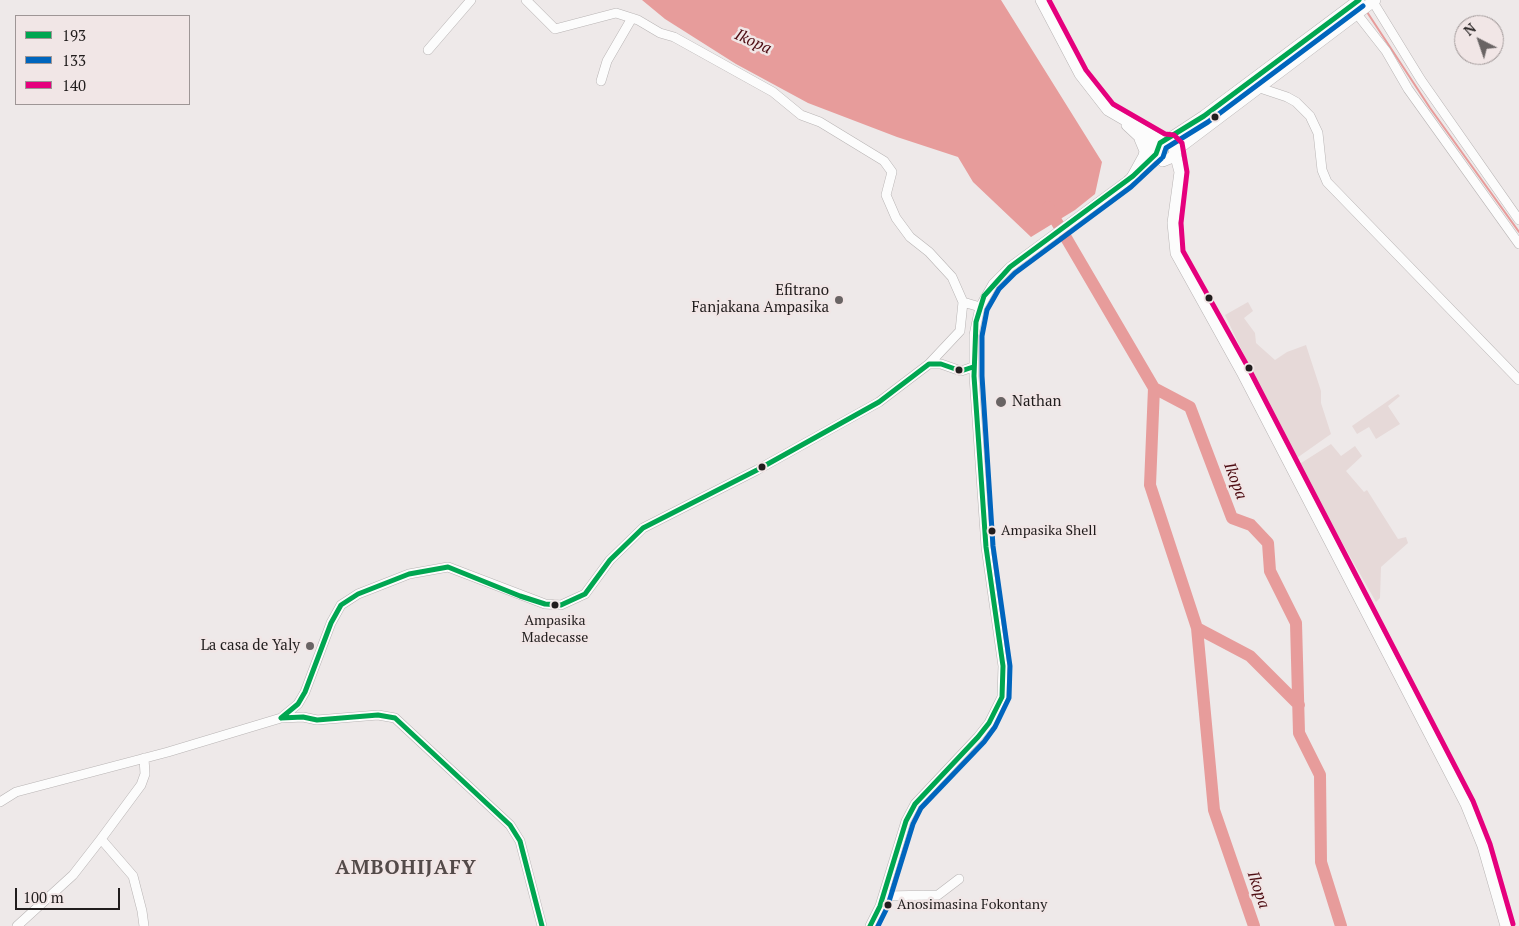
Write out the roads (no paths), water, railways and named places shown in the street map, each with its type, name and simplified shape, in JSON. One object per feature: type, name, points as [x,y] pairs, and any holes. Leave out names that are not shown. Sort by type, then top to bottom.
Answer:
[{"type":"main road","points":[[1041,0],[1080,74],[1108,110],[1142,134],[1163,142],[1170,142],[1175,152],[1180,172],[1173,223],[1176,253],[1242,372],[1466,804],[1483,846],[1506,926]]},
{"type":"main road","points":[[1159,157],[1158,146],[1163,142],[1355,7],[1374,1]]},
{"type":"main road","points":[[1159,157],[1171,159],[1175,152],[1257,88],[1355,7]]},
{"type":"main road","points":[[1142,134],[1166,133],[1187,126]]},
{"type":"main road","points":[[1142,134],[1174,178],[1177,190]]},
{"type":"main road","points":[[1130,179],[1144,156],[1142,134]]},
{"type":"street","points":[[428,50],[471,0]]},
{"type":"street","points":[[281,718],[298,704],[305,692],[330,623],[341,605],[358,594],[408,574],[448,567],[520,596],[545,604],[561,606],[585,594],[610,560],[643,528],[757,470],[879,402],[929,364],[960,331],[963,302],[952,277],[930,252],[910,237],[896,218],[886,196],[892,172],[884,161],[820,122],[801,115],[773,92],[674,37],[660,33],[632,18],[616,13],[555,29],[526,0]]},
{"type":"street","points":[[1374,1],[1420,80],[1519,220]]},
{"type":"street","points":[[1355,7],[1386,51],[1426,115],[1519,244]]},
{"type":"street","points":[[601,81],[610,54],[632,18]]},
{"type":"street","points":[[1257,88],[1287,97],[1296,102],[1310,116],[1318,133],[1322,170],[1327,182],[1519,380]]},
{"type":"street","points":[[870,926],[883,896],[906,820],[915,804],[925,790],[978,738],[989,723],[1002,698],[1003,666],[986,547],[974,367],[974,335],[980,307],[993,284],[1022,259],[1159,157]]},
{"type":"street","points":[[963,302],[980,307]]},
{"type":"street","points":[[929,364],[941,364],[960,371],[974,367]]},
{"type":"street","points":[[0,802],[16,792],[250,729],[281,718],[303,717],[317,720],[378,715],[395,718],[510,825],[520,841],[542,926]]},
{"type":"street","points":[[17,926],[72,875],[101,839],[141,785],[145,774],[144,758]]},
{"type":"street","points":[[101,839],[133,876],[144,926]]},
{"type":"street","points":[[883,896],[938,895],[959,879]]},
{"type":"water","points":[[642,0],[1001,0],[1102,162],[1095,194],[1075,210],[1031,237],[973,182],[958,157],[897,137],[808,103],[736,64],[665,19]]},
{"type":"waterway","points":[[1367,12],[1430,108],[1519,232]]},
{"type":"waterway","name":"Ikopa","points":[[1048,207],[1154,388],[1190,407],[1232,518],[1251,525],[1268,543],[1270,571],[1296,623],[1299,733],[1320,775],[1321,862],[1341,926]]},
{"type":"waterway","name":"Ikopa","points":[[1154,388],[1150,485],[1197,628],[1214,810],[1254,926]]},
{"type":"waterway","name":"Ikopa","points":[[1197,628],[1250,656],[1299,705]]},
{"type":"place","name":"Efitrano Fanjakana Ampasika","points":[[839,300]]},
{"type":"place","name":"Nathan","points":[[1001,402]]},
{"type":"place","name":"Ampasika Shell","points":[[992,531]]},
{"type":"place","name":"Ampasika Madecasse","points":[[555,605]]},
{"type":"place","name":"La casa de Yaly","points":[[310,646]]},
{"type":"place","name":"Anosimasina Fokontany","points":[[888,905]]},
{"type":"district","name":"AMBOHIJAFY","points":[[406,868]]}]
